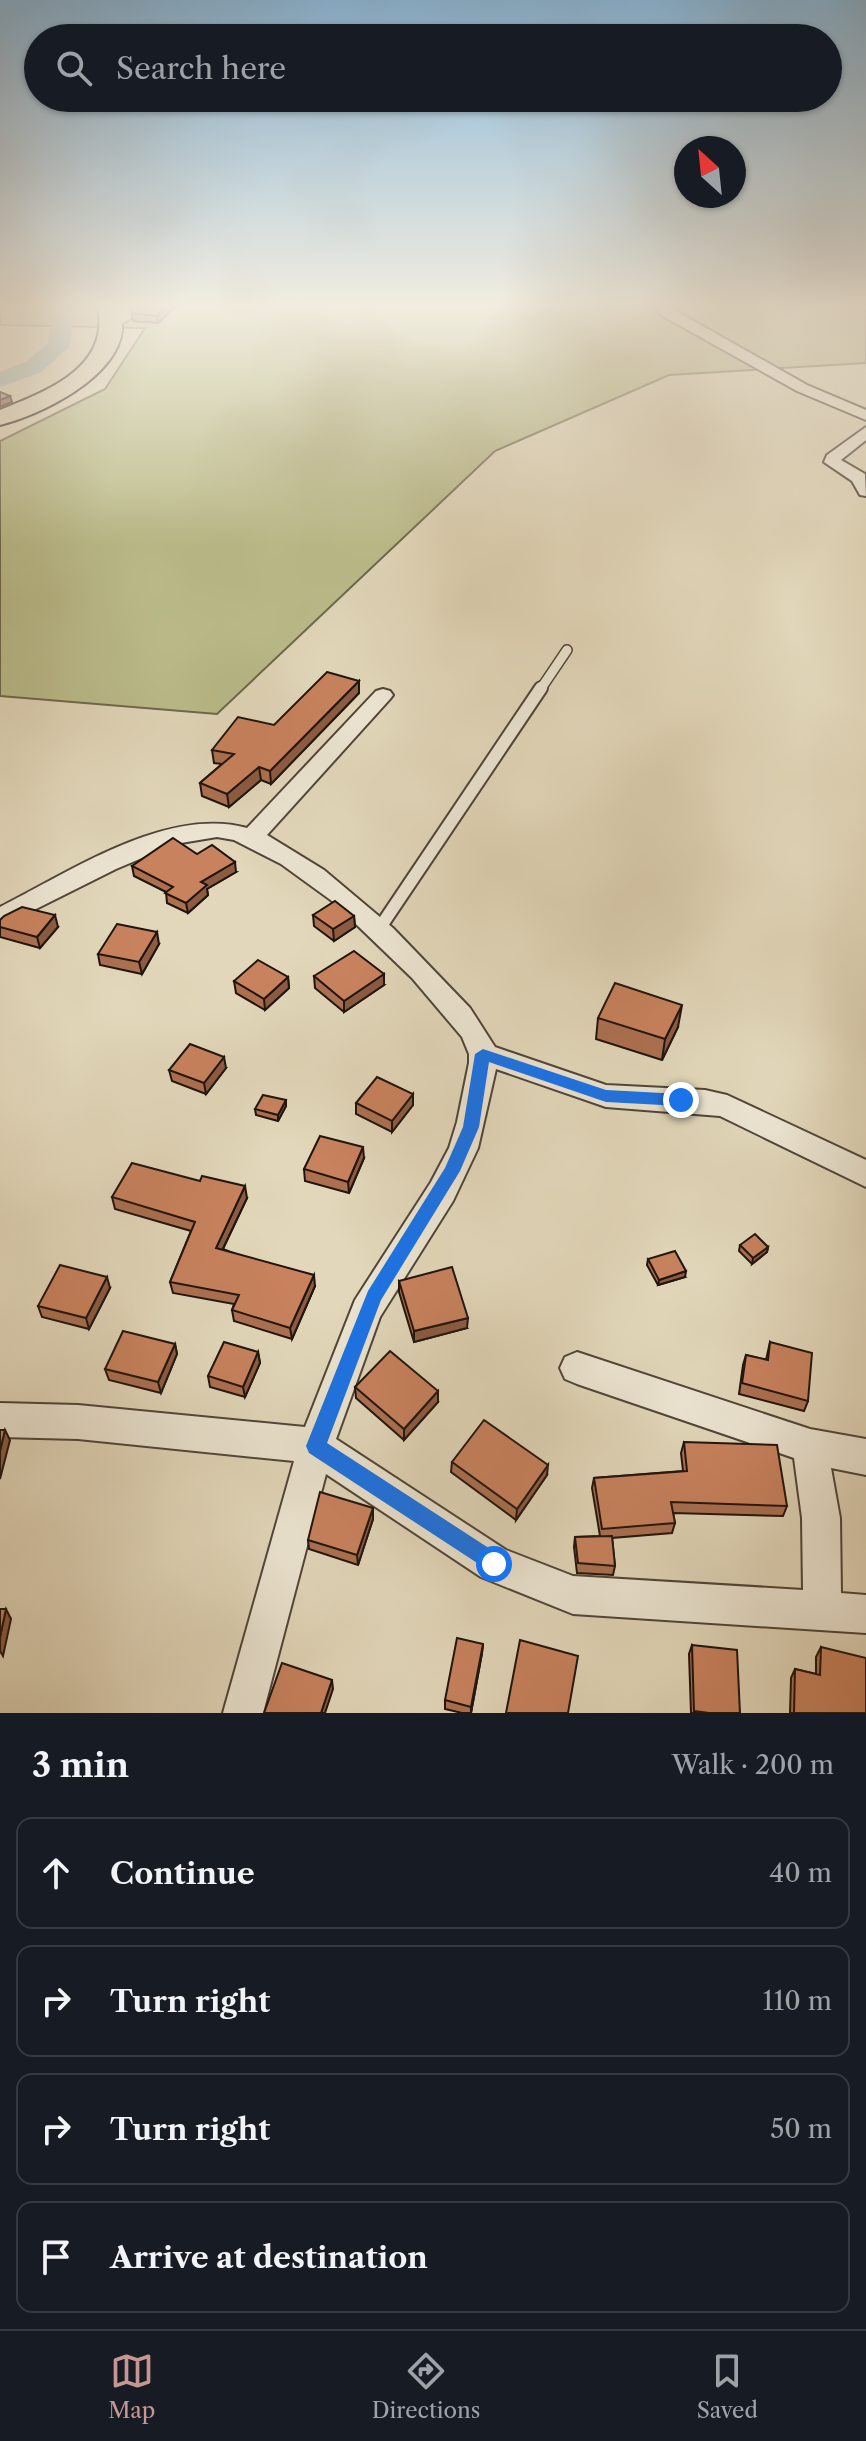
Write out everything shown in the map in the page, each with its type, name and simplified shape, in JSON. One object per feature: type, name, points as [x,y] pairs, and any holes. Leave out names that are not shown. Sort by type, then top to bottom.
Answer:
[{"type":"main road","points":[[0,418],[44,400],[64,387]]},
{"type":"street","points":[[800,387],[866,415]]},
{"type":"street","points":[[866,432],[832,462],[859,478],[866,491]]},
{"type":"street","points":[[251,838],[383,695]]},
{"type":"street","points":[[0,918],[173,835],[219,829],[251,838],[267,844],[315,875],[379,929],[444,996],[475,1035],[483,1054],[466,1138],[452,1171],[374,1296],[316,1446],[243,1713]]},
{"type":"street","points":[[483,1054],[606,1096],[705,1101],[727,1106],[866,1174]]},
{"type":"street","points":[[577,1368],[810,1446],[866,1457]]},
{"type":"street","points":[[0,1420],[78,1422],[316,1446],[494,1564],[573,1595],[866,1614]]},
{"type":"street","points":[[810,1446],[821,1518],[822,1612]]},
{"type":"lane","points":[[379,929],[567,650]]},
{"type":"green space","points":[[642,387],[495,451],[217,714],[0,696],[0,441],[105,389]]},
{"type":"building","points":[[327,672],[359,681],[270,771],[259,767],[227,794],[200,783],[234,754],[212,750],[238,717],[274,725]]},
{"type":"building","points":[[173,838],[197,854],[212,845],[235,862],[201,882],[207,885],[186,903],[165,893],[173,887],[132,866]]},
{"type":"building","points":[[335,901],[354,916],[333,929],[313,915]]},
{"type":"building","points":[[22,907],[55,915],[37,937],[0,927],[4,916]]},
{"type":"building","points":[[117,924],[157,932],[139,962],[98,954]]},
{"type":"building","points":[[354,951],[384,974],[344,1001],[314,976]]},
{"type":"building","points":[[258,960],[288,977],[264,999],[234,981]]},
{"type":"building","points":[[615,983],[682,1005],[665,1039],[598,1018]]},
{"type":"building","points":[[190,1044],[224,1057],[204,1083],[169,1070]]},
{"type":"building","points":[[377,1077],[413,1094],[392,1121],[356,1103]]},
{"type":"building","points":[[263,1095],[286,1100],[278,1115],[255,1109]]},
{"type":"building","points":[[320,1136],[363,1147],[348,1182],[304,1169]]},
{"type":"building","points":[[132,1163],[200,1181],[202,1176],[245,1186],[216,1248],[314,1275],[290,1328],[232,1310],[239,1295],[170,1282],[195,1222],[112,1197]]},
{"type":"building","points":[[755,1234],[768,1247],[753,1258],[740,1245]]},
{"type":"building","points":[[675,1251],[686,1271],[659,1280],[648,1259]]},
{"type":"building","points":[[60,1265],[107,1277],[86,1318],[38,1306]]},
{"type":"building","points":[[452,1267],[468,1318],[414,1331],[399,1281]]},
{"type":"building","points":[[123,1331],[175,1344],[158,1382],[105,1369]]},
{"type":"building","points":[[224,1342],[258,1352],[243,1387],[208,1376]]},
{"type":"building","points":[[770,1342],[812,1353],[808,1401],[742,1383],[746,1355],[768,1360]]},
{"type":"building","points":[[390,1351],[438,1391],[404,1429],[355,1387]]},
{"type":"building","points":[[484,1420],[548,1465],[517,1509],[452,1462]]},
{"type":"building","points":[[0,1430],[5,1430],[0,1451]]},
{"type":"building","points":[[684,1442],[777,1445],[787,1506],[671,1502],[675,1523],[602,1529],[594,1478],[687,1471]]},
{"type":"building","points":[[320,1492],[373,1508],[357,1555],[308,1540]]},
{"type":"building","points":[[612,1536],[615,1566],[578,1563],[575,1537]]},
{"type":"building","points":[[0,1609],[6,1609],[0,1637]]},
{"type":"building","points":[[457,1638],[483,1644],[471,1707],[445,1700]]},
{"type":"building","points":[[520,1640],[578,1656],[568,1713],[506,1713]]},
{"type":"building","points":[[692,1645],[737,1650],[740,1713],[694,1711]]},
{"type":"building","points":[[821,1647],[866,1658],[866,1713],[794,1713],[795,1669],[820,1675]]},
{"type":"building","points":[[282,1663],[332,1680],[321,1713],[264,1713]]},
{"type":"route","points":[[494,1564],[316,1446],[374,1296],[452,1171],[471,1127],[483,1054],[606,1096],[681,1100]]}]
